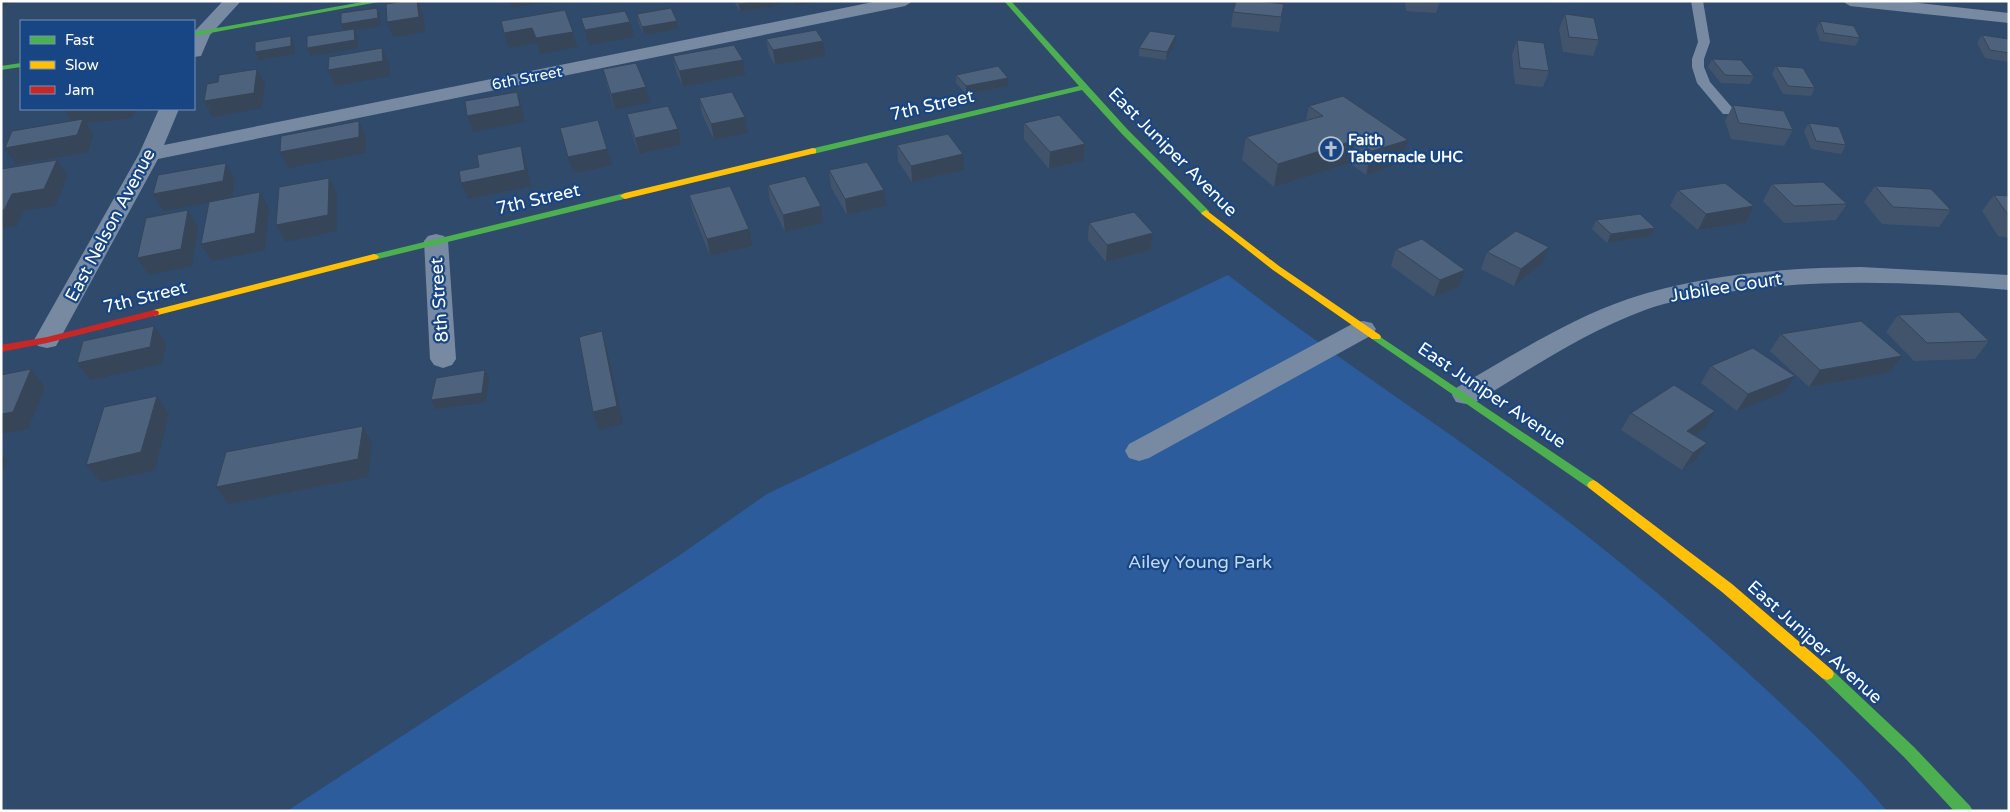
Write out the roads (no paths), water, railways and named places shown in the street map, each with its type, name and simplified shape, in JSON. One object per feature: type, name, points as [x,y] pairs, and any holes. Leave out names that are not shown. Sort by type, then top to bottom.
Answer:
[{"type":"street","points":[[195,48],[198,34],[232,1]]},
{"type":"street","points":[[198,34],[381,1]]},
{"type":"street","name":"6th Street","points":[[150,154],[905,1]]},
{"type":"street","name":"East Juniper Avenue","points":[[1007,1],[1083,87],[1159,168],[1215,220],[1284,274],[1363,329],[1466,396],[1627,510],[1724,585],[1859,703],[1965,811]]},
{"type":"street","points":[[1850,1],[2009,18]]},
{"type":"street","points":[[1,68],[20,65]]},
{"type":"street","name":"7th Street","points":[[1,349],[47,340],[436,241],[1083,87]]},
{"type":"street","name":"East Nelson Avenue","points":[[47,340],[150,154],[169,110]]},
{"type":"street","name":"8th Street","points":[[436,241],[443,359]]},
{"type":"street","name":"Jubilee Court","points":[[1466,396],[1582,328],[1638,304],[1677,293],[1734,283],[1847,273],[1905,274],[2009,283]]},
{"type":"street","points":[[1139,451],[1363,329]]},
{"type":"lane","points":[[1697,1],[1704,42],[1698,59],[1698,67],[1704,83],[1728,111]]},
{"type":"place","name":"Faith Tabernacle UHC","points":[[1331,149]]},
{"type":"park label","name":"Ailey Young Park","points":[[1200,562]]}]
